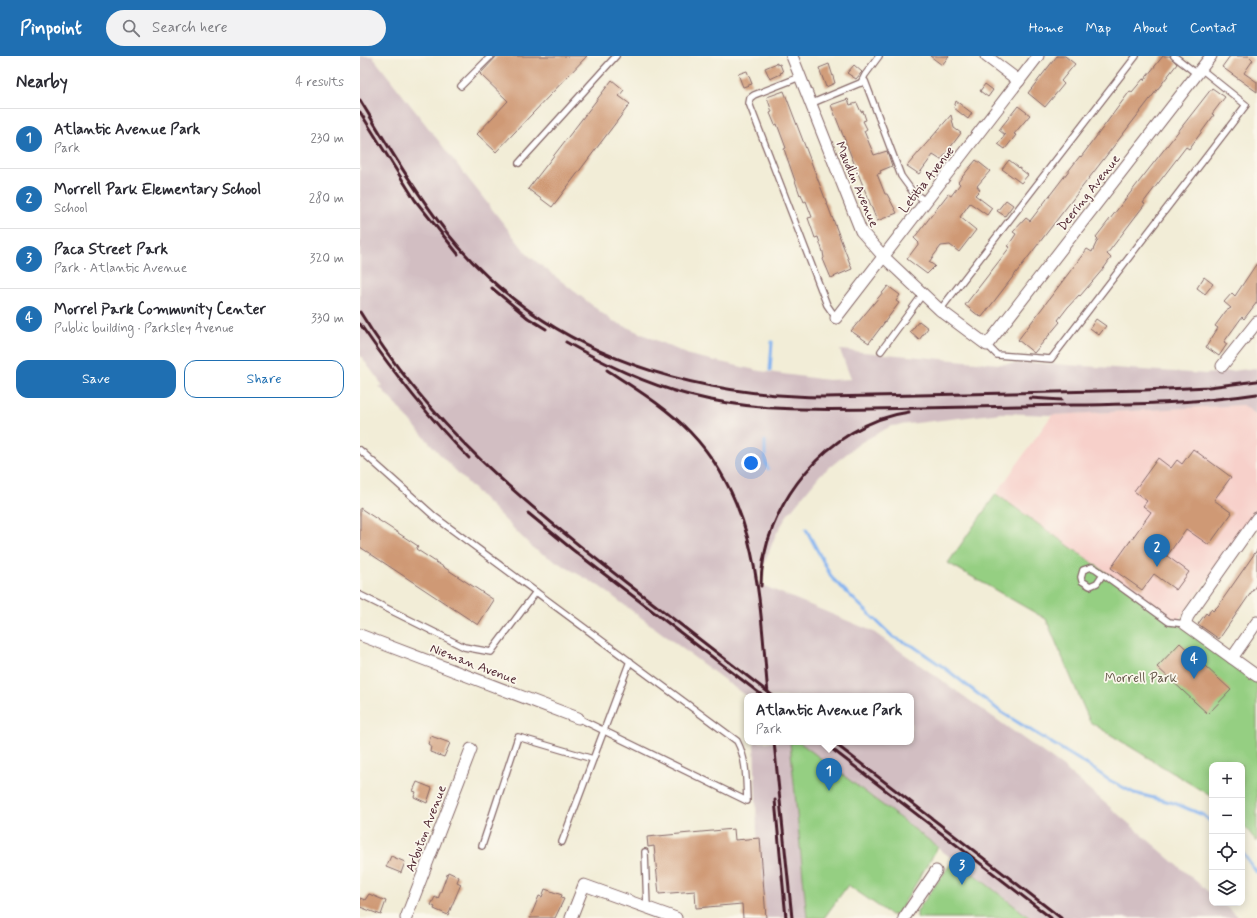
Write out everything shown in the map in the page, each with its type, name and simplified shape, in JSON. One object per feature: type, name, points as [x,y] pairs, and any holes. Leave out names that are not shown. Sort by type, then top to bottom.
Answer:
[{"type":"street","points":[[986,56],[1018,81]]},
{"type":"street","name":"Letitia Avenue","points":[[836,318],[1038,56]]},
{"type":"street","name":"Deering Avenue","points":[[987,345],[1211,56]]},
{"type":"street","name":"Maudlin Avenue","points":[[796,58],[800,77],[810,104],[856,221],[866,239],[940,310],[987,345]]},
{"type":"street","points":[[1222,366],[1257,322]]},
{"type":"street","points":[[1257,518],[1188,616],[1185,624],[1257,676]]},
{"type":"street","points":[[1232,658],[1257,622]]},
{"type":"street","name":"Nieman Avenue","points":[[360,635],[578,718]]},
{"type":"street","name":"Arbuton Avenue","points":[[406,918],[471,749]]},
{"type":"street","points":[[904,918],[936,870]]},
{"type":"street","points":[[571,918],[584,885],[676,918]]},
{"type":"lane","points":[[461,86],[491,56]]},
{"type":"lane","points":[[519,163],[616,56]]},
{"type":"lane","points":[[861,83],[879,56]]},
{"type":"lane","points":[[940,310],[1136,56]]},
{"type":"lane","points":[[987,345],[997,355],[1051,359],[1246,106],[1174,56]]},
{"type":"lane","points":[[800,77],[754,95],[750,98],[749,103],[827,305],[836,318]]},
{"type":"lane","points":[[810,104],[865,81],[904,180],[912,191],[926,202]]},
{"type":"lane","points":[[881,351],[923,294]]},
{"type":"lane","points":[[360,450],[435,518],[737,741],[742,749],[745,762],[747,801],[578,718]]},
{"type":"lane","points":[[1103,574],[1169,622],[1185,624]]},
{"type":"lane","points":[[360,595],[464,647],[491,652],[536,592]]},
{"type":"lane","points":[[562,842],[630,661]]},
{"type":"lane","points":[[482,846],[518,737],[593,759]]},
{"type":"lane","points":[[645,852],[647,908]]},
{"type":"shaded area","points":[[360,56],[372,56],[528,255],[611,320],[689,355],[760,371],[828,380],[851,379],[840,350],[1000,364],[1037,363],[1206,374],[1257,368],[1257,415],[1243,405],[1052,415],[1001,413],[891,426],[860,443],[820,475],[788,514],[775,536],[757,583],[872,631],[1062,766],[1209,892],[1209,906],[1225,906],[1239,918],[1030,918],[803,745],[914,745],[914,693],[744,693],[744,695],[599,586],[534,549],[444,459],[379,386],[383,386],[360,355]]},
{"type":"shaded area","points":[[1243,405],[1257,415],[1257,511],[1177,622],[996,494],[1052,415]]},
{"type":"shaded area","points":[[754,745],[790,745],[807,918],[760,918]]},
{"type":"green space","name":"Morrell Park","points":[[996,494],[1257,680],[1257,842],[1245,827],[1245,762],[1209,762],[1209,795],[1090,722],[1046,619],[948,563]]},
{"type":"green space","points":[[790,745],[803,745],[938,847],[897,915],[891,915],[848,885],[824,918],[807,918]]},
{"type":"green space","points":[[954,859],[1030,918],[917,918],[917,911]]},
{"type":"building","points":[[497,56],[587,56],[496,152],[477,134],[508,101],[480,74]]},
{"type":"building","points":[[930,56],[949,56],[942,65]]},
{"type":"building","points":[[1057,56],[1065,56],[1075,64],[1061,81],[1064,84],[1045,107],[1028,93]]},
{"type":"building","points":[[1163,56],[1170,56],[1177,64],[982,317],[979,316],[965,305],[1010,247],[1008,246],[1016,234],[1013,232],[1026,218],[1030,221],[1080,156],[1081,157],[1130,91],[1132,92],[1143,79],[1144,80]]},
{"type":"building","points":[[1230,56],[1249,56],[1253,60],[1244,73],[1257,82],[1257,92],[1222,67]]},
{"type":"building","points":[[777,63],[777,65],[780,64],[783,72],[770,79],[765,68]]},
{"type":"building","points":[[829,64],[835,83],[826,87],[819,68]]},
{"type":"building","points":[[854,65],[862,72],[856,79],[847,73]]},
{"type":"building","points":[[747,71],[752,84],[743,87],[738,74]]},
{"type":"building","points":[[612,80],[624,90],[619,96],[630,104],[552,207],[528,189]]},
{"type":"building","points":[[985,84],[993,90],[988,97],[980,91]]},
{"type":"building","points":[[1212,88],[1225,97],[1212,114],[1214,115],[1189,149],[1186,147],[1143,203],[1145,204],[1107,254],[1111,258],[1104,268],[1080,296],[1079,295],[1068,307],[1058,320],[1060,322],[1034,353],[1018,340],[1087,249],[1092,252],[1098,239],[1096,237]]},
{"type":"building","points":[[784,91],[852,269],[831,278],[823,259],[823,252],[818,237],[815,238],[808,218],[812,217],[806,201],[804,202],[801,194],[800,195],[784,149],[786,148],[777,124],[775,125],[770,113],[772,112],[767,97]]},
{"type":"building","points":[[848,99],[850,105],[857,103],[861,112],[863,111],[866,120],[863,121],[867,129],[864,131],[874,155],[887,151],[892,166],[880,171],[881,173],[877,174],[885,194],[887,194],[897,213],[877,221],[831,105]]},
{"type":"building","points":[[956,101],[972,113],[968,119],[954,108]]},
{"type":"building","points":[[1018,106],[1030,115],[1014,134],[1016,135],[1005,149],[998,144],[1005,135],[999,130]]},
{"type":"building","points":[[951,115],[954,128],[961,133],[941,160],[933,155],[919,174],[907,166]]},
{"type":"building","points":[[976,160],[990,171],[977,186],[980,190],[975,195],[992,208],[987,215],[970,203],[960,217],[976,230],[959,252],[950,245],[941,246],[929,262],[935,266],[927,274],[907,259],[919,243],[914,238],[948,194],[951,196],[960,184],[958,182]]},
{"type":"building","points":[[1009,160],[1028,175],[1021,183],[1002,169]]},
{"type":"building","points":[[1006,200],[1013,205],[1005,216],[997,211]]},
{"type":"building","points":[[1257,263],[1257,302],[1244,319],[1242,317],[1224,342],[1227,344],[1219,356],[1206,347],[1218,328],[1215,326],[1226,311],[1231,308],[1224,302],[1232,293],[1235,296]]},
{"type":"building","points":[[1204,277],[1213,284],[1205,294],[1197,288]]},
{"type":"building","points":[[888,286],[900,295],[896,301],[899,303],[869,343],[851,331]]},
{"type":"building","points":[[1096,319],[1106,326],[1099,335],[1090,328]]},
{"type":"building","points":[[919,321],[928,328],[919,340],[910,332]]},
{"type":"building","points":[[1193,449],[1231,477],[1214,500],[1232,513],[1209,545],[1186,529],[1167,556],[1189,572],[1176,590],[1154,574],[1142,590],[1111,568],[1151,512],[1143,506],[1147,501],[1134,491],[1158,458],[1171,468],[1177,460],[1182,464]]},
{"type":"building","points":[[360,508],[418,546],[416,549],[494,600],[478,625],[360,547]]},
{"type":"building","points":[[1257,550],[1257,584],[1219,639],[1198,624],[1206,613],[1208,615],[1211,609],[1213,611],[1218,606]]},
{"type":"building","points":[[1180,643],[1231,690],[1208,714],[1157,667]]},
{"type":"building","points":[[431,736],[450,743],[444,757],[430,752],[431,746],[428,744]]},
{"type":"building","points":[[417,782],[432,788],[427,803],[414,797],[416,792],[413,791]]},
{"type":"building","points":[[734,829],[735,840],[760,838],[766,918],[743,918],[742,904],[696,908],[695,891],[659,894],[654,846],[648,847],[647,837]]},
{"type":"building","points":[[391,856],[405,862],[401,873],[386,867]]},
{"type":"building","points":[[448,872],[459,877],[457,882],[461,884],[448,915],[434,909],[435,907],[431,905],[435,897],[438,899]]},
{"type":"building","points":[[545,889],[562,895],[561,898],[564,899],[555,918],[530,918],[539,896],[542,897]]},
{"type":"building","points":[[369,894],[386,901],[381,915],[360,907],[360,898],[365,900]]},
{"type":"waterway","points":[[770,370],[772,342]]},
{"type":"waterway","points":[[765,441],[765,461],[768,469]]},
{"type":"waterway","points":[[806,529],[832,578],[893,637],[913,646],[946,669],[1001,712],[1109,780],[1134,793],[1174,803],[1203,815],[1209,820]]},
{"type":"waterway","points":[[1245,856],[1257,873]]},
{"type":"railway","points":[[360,100],[424,202],[448,234],[485,274],[526,308],[570,336],[618,359],[667,376],[719,387],[772,394],[826,397],[1144,390],[1209,387],[1257,381]]},
{"type":"railway","points":[[360,112],[415,200],[458,254]]},
{"type":"railway","points":[[492,288],[528,318],[546,329]]},
{"type":"railway","points":[[360,312],[387,353],[416,391],[448,427],[516,493],[552,524],[769,693]]},
{"type":"railway","points":[[360,324],[412,394],[439,427],[469,458]]},
{"type":"railway","points":[[566,342],[610,366],[657,385],[689,395],[757,407],[849,409],[1139,404],[1198,401],[1257,394]]},
{"type":"railway","points":[[607,370],[671,414],[681,423],[713,460],[730,491],[743,522],[752,555],[758,589],[768,693]]},
{"type":"railway","points":[[1030,398],[1062,400]]},
{"type":"railway","points":[[761,586],[764,556],[773,527],[787,499],[805,473],[827,451],[852,433],[880,419],[909,412]]},
{"type":"railway","points":[[528,513],[573,550],[759,693]]},
{"type":"railway","points":[[774,745],[792,918]]},
{"type":"railway","points":[[827,745],[1051,918]]},
{"type":"railway","points":[[837,745],[1061,918]]},
{"type":"railway","points":[[775,800],[786,918]]},
{"type":"place","name":"Morrell Park Elementary School","points":[[1157,567]]},
{"type":"place","name":"Morrel Park Community Center","points":[[1194,679]]},
{"type":"place","name":"Atlantic Avenue Park","points":[[829,791]]},
{"type":"place","name":"Paca Street Park","points":[[962,885]]}]
